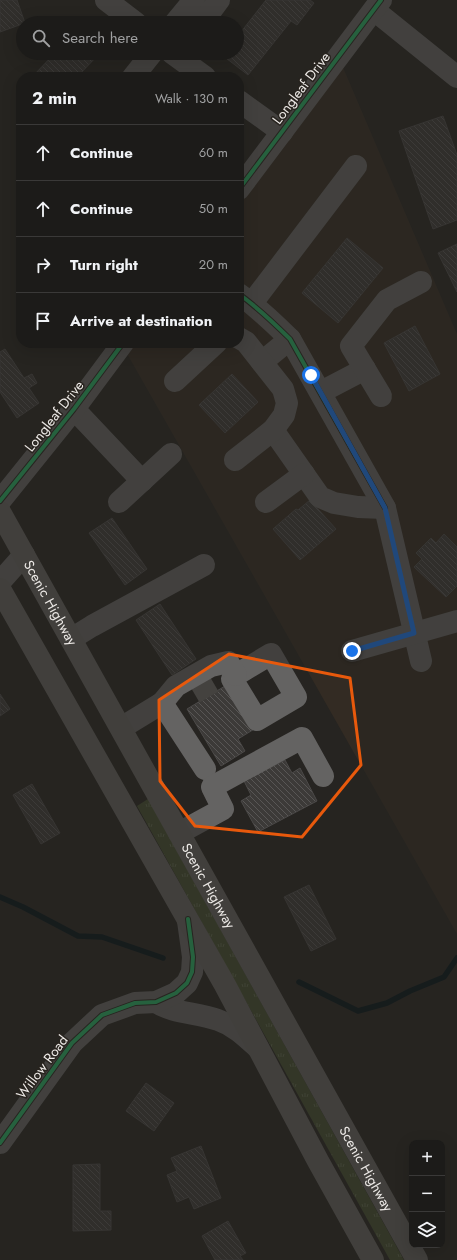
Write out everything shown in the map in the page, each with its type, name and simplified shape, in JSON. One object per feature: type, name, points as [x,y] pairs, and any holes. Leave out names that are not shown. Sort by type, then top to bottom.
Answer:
[{"type":"highway","name":"Scenic Highway","points":[[0,512],[417,1260]]},
{"type":"highway","points":[[0,589],[225,985],[318,1160],[374,1260]]},
{"type":"street","points":[[106,0],[127,16]]},
{"type":"street","points":[[181,16],[194,0]]},
{"type":"street","points":[[207,16],[219,0]]},
{"type":"street","points":[[377,5],[457,77]]},
{"type":"street","name":"Longleaf Drive","points":[[244,182],[377,5]]},
{"type":"street","points":[[137,72],[146,60]]},
{"type":"street","points":[[178,61],[197,72]]},
{"type":"street","name":"Longleaf Drive","points":[[244,105],[282,132]]},
{"type":"street","points":[[356,166],[246,299],[273,322],[290,340],[321,392],[385,508],[421,661]]},
{"type":"street","points":[[381,396],[351,346],[387,300],[421,282]]},
{"type":"street","points":[[262,362],[290,340]]},
{"type":"street","points":[[235,460],[273,430],[284,415],[287,403],[283,389],[244,341]]},
{"type":"street","name":"Longleaf Drive","points":[[0,500],[74,409],[119,348]]},
{"type":"street","points":[[175,381],[211,348]]},
{"type":"street","points":[[321,392],[365,369]]},
{"type":"street","points":[[74,409],[142,481]]},
{"type":"street","points":[[273,430],[320,497],[334,503],[358,507],[385,508]]},
{"type":"street","points":[[119,502],[171,454]]},
{"type":"street","points":[[266,502],[304,474]]},
{"type":"street","points":[[0,582],[24,554]]},
{"type":"street","points":[[71,639],[204,565]]},
{"type":"street","points":[[352,651],[457,621]]},
{"type":"street","points":[[121,728],[162,703],[176,686],[211,666],[227,672]]},
{"type":"street","points":[[162,703],[183,699],[194,693]]},
{"type":"street","points":[[162,703],[205,769]]},
{"type":"street","points":[[179,833],[224,809],[212,787],[302,738],[323,776]]},
{"type":"street","points":[[188,919],[193,957],[192,972],[187,983],[176,993],[156,1002],[164,1008],[217,1020],[239,1030],[260,1050]]},
{"type":"street","name":"Willow Road","points":[[0,1143],[72,1043],[102,1015],[135,1003],[156,1002]]},
{"type":"highlighted area","points":[[229,654],[350,678],[361,765],[302,837],[195,826],[160,781],[159,700]]},
{"type":"shaded area","points":[[342,65],[457,334],[457,934],[126,352],[129,348],[244,348],[244,195]]},
{"type":"green space","points":[[148,799],[404,1260],[390,1260],[137,806]]},
{"type":"building","points":[[0,0],[17,0],[23,16],[16,16],[16,26],[0,32]]},
{"type":"building","points":[[266,0],[310,0],[314,3],[297,25],[291,21],[248,75],[228,60],[244,60],[244,28]]},
{"type":"building","points":[[48,60],[93,60],[82,72],[37,72]]},
{"type":"building","points":[[443,116],[457,155],[457,220],[433,229],[399,131]]},
{"type":"building","points":[[347,238],[383,268],[338,323],[302,293]]},
{"type":"building","points":[[457,244],[457,292],[438,253]]},
{"type":"building","points":[[415,326],[440,374],[409,391],[384,343]]},
{"type":"building","points":[[5,349],[24,378],[32,374],[37,383],[29,388],[39,403],[17,418],[0,392],[0,352]]},
{"type":"building","points":[[232,374],[258,402],[225,433],[199,405]]},
{"type":"building","points":[[310,500],[336,529],[300,560],[273,529],[296,509],[298,510]]},
{"type":"building","points":[[112,518],[147,569],[125,585],[89,533]]},
{"type":"building","points":[[444,534],[457,547],[457,586],[446,597],[414,567],[422,559],[416,553],[431,538],[436,543]]},
{"type":"building","points":[[160,604],[196,659],[172,675],[136,620]]},
{"type":"building","points":[[230,683],[256,728],[238,739],[245,751],[221,766],[187,709]]},
{"type":"building","points":[[0,694],[10,709],[0,716]]},
{"type":"building","points":[[285,760],[292,773],[300,768],[317,801],[258,832],[241,801],[251,795],[244,781]]},
{"type":"building","points":[[32,784],[60,833],[41,844],[13,795]]},
{"type":"building","points":[[309,885],[336,939],[311,951],[284,897]]},
{"type":"building","points":[[146,1083],[174,1103],[154,1131],[126,1111]]},
{"type":"building","points":[[201,1146],[221,1198],[194,1209],[189,1197],[177,1202],[167,1175],[177,1171],[171,1158]]},
{"type":"building","points":[[100,1164],[100,1211],[111,1211],[111,1230],[73,1231],[73,1165]]},
{"type":"building","points":[[228,1221],[246,1253],[240,1256],[243,1260],[215,1260],[202,1236]]},
{"type":"waterway","points":[[0,897],[23,907],[78,936],[102,937],[163,958]]},
{"type":"waterway","points":[[299,982],[358,1011],[387,1003],[410,991],[444,977],[457,958]]},
{"type":"tunnel","points":[[194,693],[218,679]]},
{"type":"cycle path","points":[[244,182],[381,0]]},
{"type":"cycle path","points":[[244,298],[290,339],[385,508]]},
{"type":"cycle path","points":[[0,501],[74,409],[119,348]]},
{"type":"cycle path","points":[[0,1143],[72,1043],[102,1015],[135,1003],[156,1002],[176,993],[187,983],[192,972],[193,957],[188,919]]},
{"type":"route","points":[[311,375],[385,508],[414,633],[352,651]]}]
